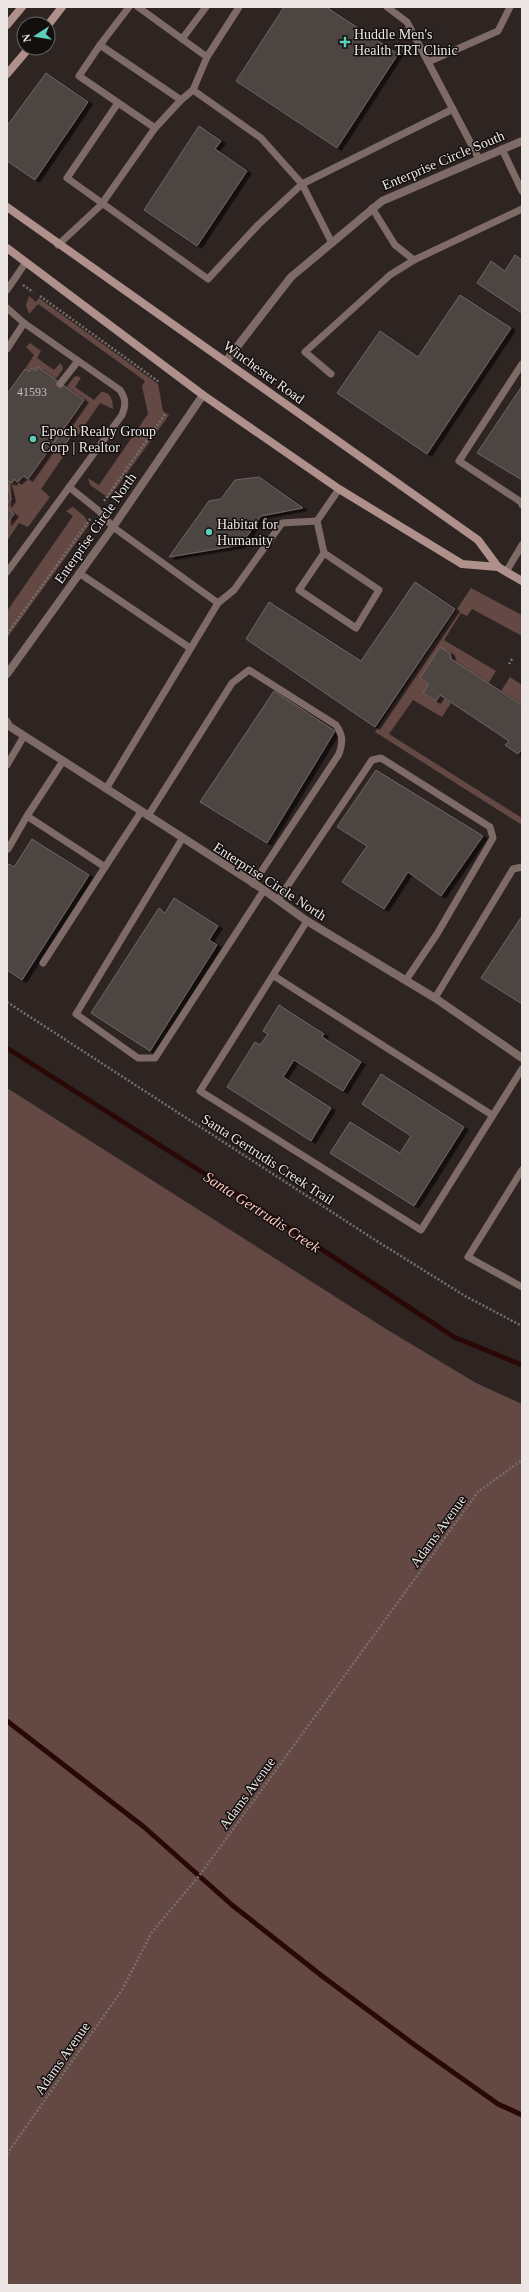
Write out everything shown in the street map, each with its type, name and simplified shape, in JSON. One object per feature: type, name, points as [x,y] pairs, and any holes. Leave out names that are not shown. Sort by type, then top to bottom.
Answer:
[{"type":"main road","points":[[7,25],[22,7]]},
{"type":"main road","points":[[55,16],[62,7]]},
{"type":"main road","points":[[7,74],[22,56]]},
{"type":"main road","name":"Winchester Road","points":[[7,207],[58,245],[226,361],[478,540],[498,567],[522,580]]},
{"type":"main road","name":"Winchester Road","points":[[7,248],[203,395],[339,489],[462,564],[498,567]]},
{"type":"street","name":"Enterprise Circle South","points":[[226,361],[291,277],[372,208],[382,201],[522,141]]},
{"type":"street","name":"Enterprise Circle North","points":[[8,670],[113,527],[203,395]]},
{"type":"street","name":"Enterprise Circle North","points":[[7,722],[9,726],[24,736],[182,839],[264,890],[307,921],[435,998],[522,1058]]},
{"type":"lane","points":[[129,7],[79,76],[154,128]]},
{"type":"lane","points":[[138,7],[207,58]]},
{"type":"lane","points":[[182,39],[206,7]]},
{"type":"lane","points":[[58,245],[101,205],[154,128],[181,100],[193,90],[207,58],[239,7]]},
{"type":"lane","points":[[387,7],[407,22],[479,159]]},
{"type":"lane","points":[[428,62],[498,30],[510,7]]},
{"type":"lane","points":[[100,45],[181,100]]},
{"type":"lane","points":[[193,90],[261,138],[302,184],[332,242]]},
{"type":"lane","points":[[118,103],[66,178],[101,205],[208,279],[258,225],[302,184],[453,109]]},
{"type":"lane","points":[[502,149],[522,191]]},
{"type":"lane","points":[[372,208],[395,245],[414,260]]},
{"type":"lane","points":[[331,374],[305,352],[390,275],[414,260],[522,209]]},
{"type":"lane","points":[[7,290],[26,262]]},
{"type":"lane","points":[[7,308],[24,323],[120,390],[126,406],[122,415],[7,572]]},
{"type":"lane","points":[[7,349],[24,323]]},
{"type":"lane","points":[[60,384],[78,360]]},
{"type":"lane","points":[[522,364],[459,461],[522,503]]},
{"type":"lane","points":[[69,487],[97,510],[113,527],[218,603]]},
{"type":"lane","points":[[324,553],[299,590],[356,628],[379,590],[324,553],[317,521],[339,489]]},
{"type":"lane","points":[[106,789],[218,603],[234,590],[282,523],[317,521]]},
{"type":"lane","points":[[506,572],[522,545]]},
{"type":"lane","points":[[79,573],[190,648]]},
{"type":"lane","points":[[43,963],[105,867],[145,814],[232,683],[248,670],[336,725],[341,733],[342,744],[339,754],[253,884]]},
{"type":"lane","points":[[7,765],[24,736]]},
{"type":"lane","points":[[278,900],[372,760],[380,758],[490,827],[493,838],[437,934],[406,980]]},
{"type":"lane","points":[[8,849],[62,761]]},
{"type":"lane","points":[[27,816],[105,867]]},
{"type":"lane","points":[[182,839],[76,1014],[138,1058],[154,1058],[264,890]]},
{"type":"lane","points":[[435,998],[513,869],[522,867]]},
{"type":"lane","points":[[307,921],[200,1092],[421,1230],[492,1114],[522,1069]]},
{"type":"lane","points":[[274,976],[492,1114]]},
{"type":"lane","points":[[522,1170],[468,1257],[522,1287]]},
{"type":"path","points":[[40,296],[159,382]]},
{"type":"path","points":[[7,634],[166,413]]},
{"type":"path","points":[[509,664],[514,657]]},
{"type":"path","name":"Santa Gertrudis Creek Trail","points":[[7,1002],[372,1238],[465,1296],[522,1326]]},
{"type":"path","name":"Adams Avenue","points":[[7,2154],[122,1990],[152,1932],[199,1876],[478,1492],[522,1460]]},
{"type":"shaded area","points":[[29,296],[36,302],[39,298],[158,384],[163,411],[169,415],[109,498],[90,485],[88,478],[99,485],[148,414],[142,386],[145,381],[38,304],[29,314],[26,305]]},
{"type":"shaded area","points":[[30,343],[41,351],[37,358],[54,370],[60,363],[62,365],[63,369],[55,380],[38,368],[36,371],[32,368],[29,372],[25,369],[34,355],[26,347]]},
{"type":"shaded area","points":[[77,376],[81,378],[75,387],[94,400],[101,392],[107,393],[111,397],[113,409],[100,403],[41,489],[50,497],[28,527],[19,523],[7,541],[7,523],[13,514],[7,509],[11,499],[7,483],[14,479],[17,482],[20,478],[22,480],[24,476],[28,479],[53,444],[61,450],[71,436],[63,430],[66,388],[74,377]]},
{"type":"shaded area","points":[[73,507],[85,517],[89,525],[7,638],[7,611],[73,516],[66,511]]},
{"type":"shaded area","points":[[471,588],[522,615],[522,636],[472,609],[467,616],[461,613],[444,640],[496,671],[488,684],[451,659],[450,653],[440,647],[420,678],[429,684],[423,693],[436,701],[440,695],[451,703],[442,717],[413,700],[389,734],[522,818],[522,825],[375,732]]},
{"type":"shaded area","points":[[510,677],[522,685],[522,705],[501,691]]},
{"type":"shaded area","points":[[7,1088],[386,1329],[476,1383],[522,1404],[522,2285],[7,2285]]},
{"type":"building","points":[[284,7],[326,7],[398,54],[337,148],[236,81]]},
{"type":"building","points":[[46,73],[88,102],[35,180],[7,161],[7,126]]},
{"type":"building","points":[[199,126],[221,141],[215,149],[247,171],[197,246],[144,210]]},
{"type":"building","points":[[515,255],[522,260],[522,313],[477,283],[491,261],[505,271]]},
{"type":"building","points":[[460,295],[511,328],[427,454],[337,393],[380,331],[418,357]]},
{"type":"building","points":[[38,367],[84,400],[28,479],[24,476],[17,482],[14,479],[12,483],[9,481],[7,483],[7,394],[25,369],[29,372],[32,368],[36,371]]},
{"type":"building","points":[[522,386],[522,480],[477,453]]},
{"type":"building","points":[[63,430],[71,436],[61,450],[53,444]]},
{"type":"building","points":[[259,477],[303,508],[261,516],[241,545],[169,557],[209,501],[221,499],[235,480]]},
{"type":"building","points":[[7,483],[11,499],[7,505]]},
{"type":"building","points":[[7,509],[14,514],[7,523]]},
{"type":"building","points":[[415,582],[455,609],[375,727],[246,639],[269,602],[361,661]]},
{"type":"building","points":[[440,647],[450,653],[451,659],[522,705],[522,749],[518,754],[505,745],[509,741],[440,695],[436,701],[423,693],[429,684],[420,678]]},
{"type":"building","points":[[274,691],[335,731],[267,843],[200,802]]},
{"type":"building","points":[[376,770],[483,836],[441,896],[408,872],[384,909],[342,882],[367,846],[337,827]]},
{"type":"building","points":[[32,839],[89,875],[22,980],[7,970],[7,866],[9,864],[14,867]]},
{"type":"building","points":[[174,898],[218,926],[209,940],[217,945],[150,1051],[91,1013],[159,908],[165,913]]},
{"type":"building","points":[[522,916],[522,1004],[481,978]]},
{"type":"building","points":[[279,1005],[324,1034],[322,1037],[361,1062],[343,1091],[294,1060],[283,1077],[331,1108],[311,1141],[227,1087],[255,1042],[260,1045],[268,1034],[263,1031]]},
{"type":"building","points":[[381,1074],[464,1127],[414,1206],[330,1153],[350,1122],[400,1153],[411,1136],[362,1104]]},
{"type":"waterway","name":"Santa Gertrudis Creek","points":[[7,1048],[279,1221],[454,1337],[522,1365]]},
{"type":"waterway","points":[[7,1721],[144,1827],[232,1905],[322,1976],[416,2046],[498,2104],[522,2115]]},
{"type":"place","name":"Huddle Men's Health TRT Clinic","points":[[345,42]]},
{"type":"place","name":"Epoch Realty Group Corp | Realtor","points":[[33,439]]},
{"type":"place","name":"Habitat for Humanity","points":[[209,532]]}]
